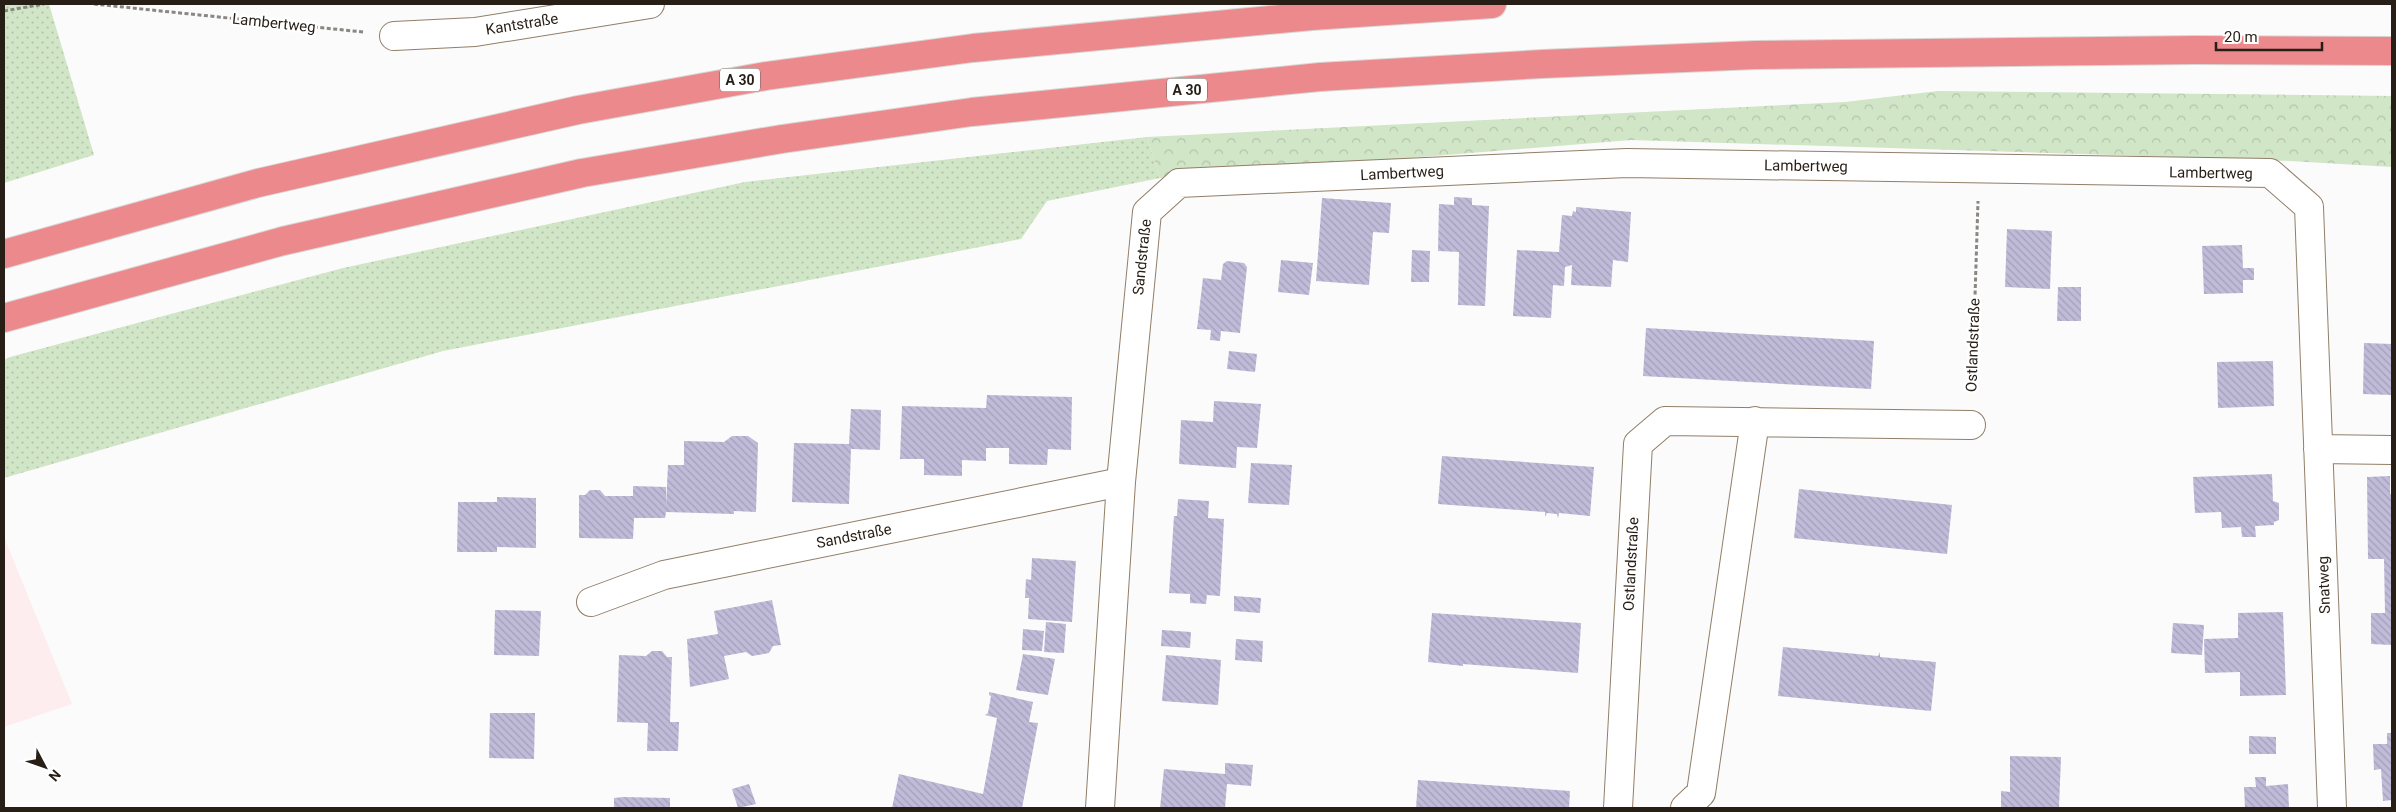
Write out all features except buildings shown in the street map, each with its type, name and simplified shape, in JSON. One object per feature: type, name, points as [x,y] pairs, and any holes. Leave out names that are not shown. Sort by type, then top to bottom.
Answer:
[{"type":"highway","name":"A 30","points":[[4,254],[258,183],[578,110],[766,76],[973,48],[1312,16],[1492,4]]},
{"type":"highway","name":"A 30","points":[[4,318],[283,241],[582,173],[782,139],[972,112],[1320,77],[1542,64],[1755,55],[2195,50],[2392,52]]},
{"type":"street","name":"Kantstraße","points":[[394,36],[475,32],[650,4]]},
{"type":"street","name":"Lambertweg","points":[[1147,212],[1179,183],[1627,162],[2270,173],[2309,207],[2316,362]]},
{"type":"street","name":"Sandstraße","points":[[1100,808],[1121,482],[1147,212]]},
{"type":"street","name":"Snatweg","points":[[2316,362],[2332,808]]},
{"type":"street","name":"Ostlandstraße","points":[[1618,808],[1638,444],[1665,422],[1755,421],[1971,425]]},
{"type":"street","points":[[1684,808],[1701,793],[1755,421]]},
{"type":"street","points":[[2318,449],[2392,450]]},
{"type":"street","name":"Sandstraße","points":[[591,602],[664,575],[1121,482]]},
{"type":"path","points":[[4,11],[44,4]]},
{"type":"path","name":"Lambertweg","points":[[94,4],[394,36]]},
{"type":"path","name":"Ostlandstraße","points":[[1971,425],[1979,169]]},
{"type":"shaded area","points":[[4,537],[72,704],[4,727]]},
{"type":"green space","points":[[4,4],[49,4],[94,155],[4,183]]},
{"type":"green space","points":[[1938,91],[2392,96],[2392,167],[2272,160],[1631,140],[1160,178],[1147,137],[1845,102]]},
{"type":"green space","points":[[1147,137],[1160,178],[1047,201],[1021,239],[443,351],[4,478],[4,360],[10,357],[343,268],[745,182]]}]
